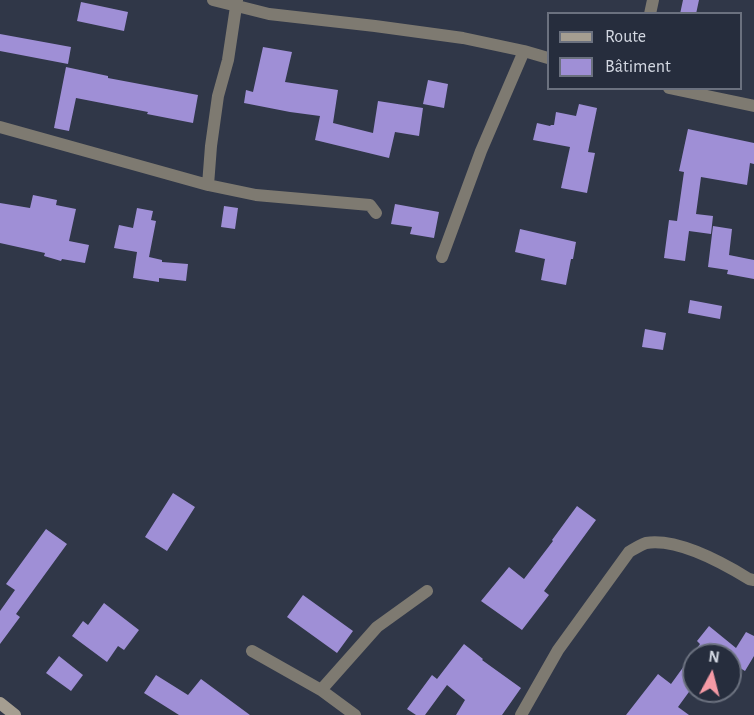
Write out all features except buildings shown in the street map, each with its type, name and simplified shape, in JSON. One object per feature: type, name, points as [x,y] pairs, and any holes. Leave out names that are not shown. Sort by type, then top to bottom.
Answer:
[{"type":"street","points":[[213,0],[237,2],[269,14],[452,37],[547,57]]},
{"type":"street","points":[[208,185],[218,96],[228,60],[237,2]]},
{"type":"street","points":[[442,257],[482,151],[524,51]]},
{"type":"street","points":[[678,90],[754,106]]},
{"type":"street","points":[[0,127],[208,185],[256,195],[370,205],[376,213]]},
{"type":"street","points":[[521,715],[558,650],[629,552],[645,544],[667,543],[721,562],[754,580]]},
{"type":"street","points":[[321,690],[377,627],[427,591]]},
{"type":"street","points":[[252,651],[321,690],[355,715]]},
{"type":"street","points":[[0,703],[15,715]]}]
